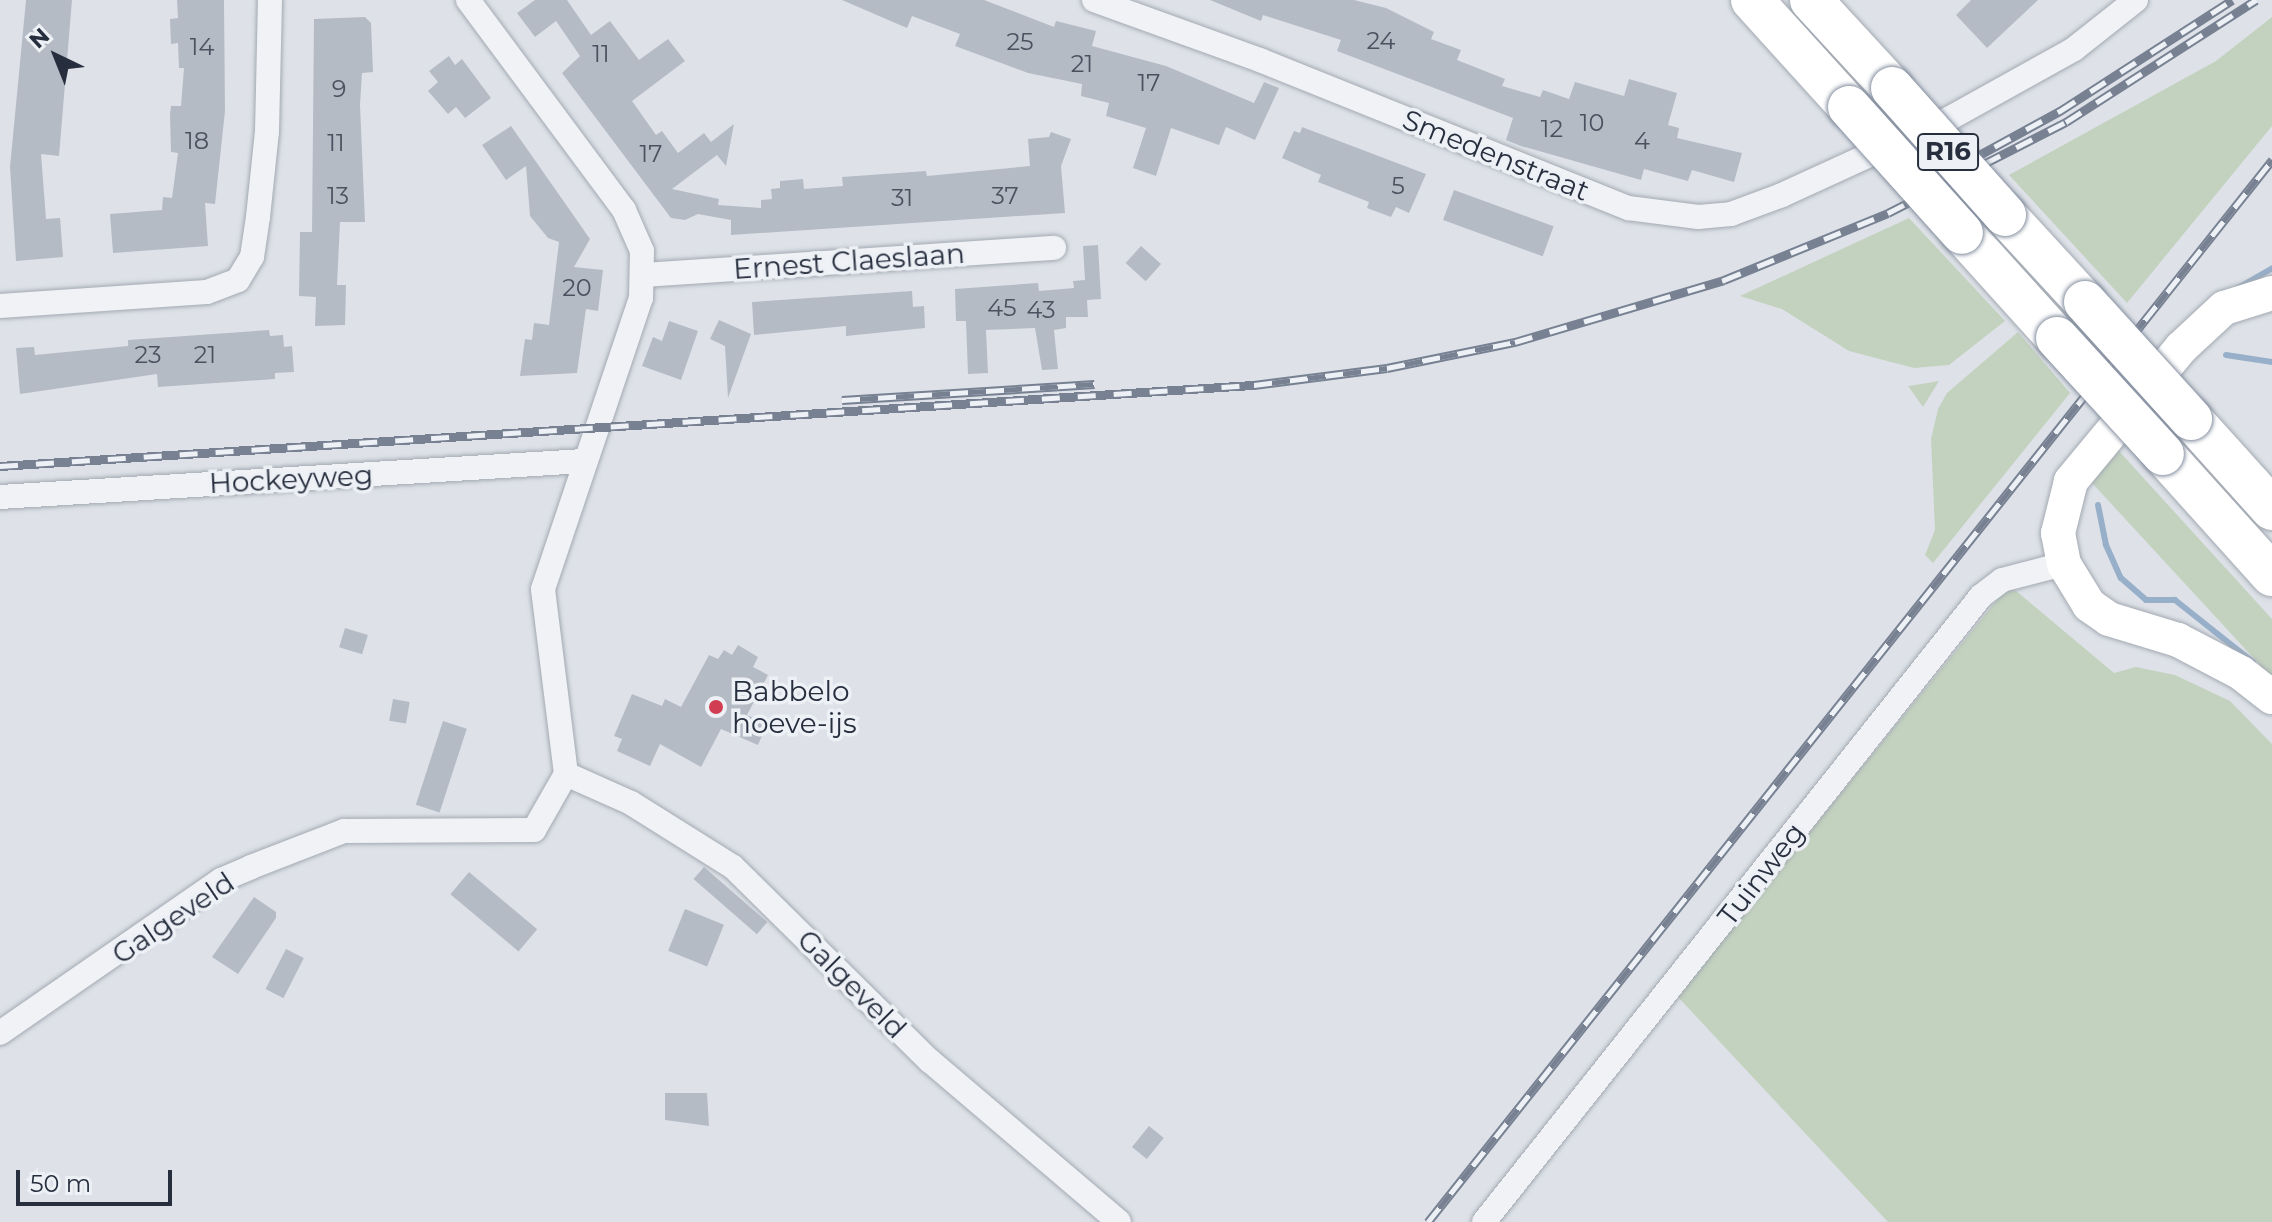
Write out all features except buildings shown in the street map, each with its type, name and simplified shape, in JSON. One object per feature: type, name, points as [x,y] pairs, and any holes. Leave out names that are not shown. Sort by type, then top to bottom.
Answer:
[{"type":"highway","name":"R16","points":[[1752,0],[2272,575]]},
{"type":"highway","name":"R16","points":[[1811,0],[2272,509]]},
{"type":"street","points":[[0,306],[207,292],[238,280],[252,257],[261,189],[270,0]]},
{"type":"street","points":[[468,0],[624,210],[642,251],[644,275],[543,589],[566,774]]},
{"type":"street","name":"Smedenstraat","points":[[1094,0],[1651,213],[1731,214],[1901,140],[2037,72],[2136,0]]},
{"type":"street","name":"Ernest Claeslaan","points":[[644,275],[1054,248]]},
{"type":"street","points":[[2272,293],[2224,308],[2181,348],[2071,481],[2058,533],[2064,564],[2089,605],[2109,619],[2149,628],[2241,673],[2272,697]]},
{"type":"street","points":[[2210,324],[2272,316]]},
{"type":"street","points":[[2097,450],[2079,528],[2088,563],[2109,594],[2149,628]]},
{"type":"street","name":"Hockeyweg","points":[[0,497],[583,461]]},
{"type":"street","name":"Tuinweg","points":[[1484,1222],[1981,596],[2002,580],[2064,564]]},
{"type":"street","name":"Galgeveld","points":[[0,1033],[221,880],[344,831],[534,830],[566,774],[631,803],[733,867],[930,1061],[1119,1222]]},
{"type":"green space","points":[[2272,17],[2272,126],[2127,303],[2009,175],[2216,61]]},
{"type":"green space","points":[[1909,218],[2005,321],[1949,365],[1914,368],[1849,351],[1782,309],[1740,296]]},
{"type":"green space","points":[[2018,332],[2070,393],[1933,563],[1925,555],[1935,530],[1931,439],[1938,409],[1947,393]]},
{"type":"green space","points":[[1939,381],[1923,407],[1908,386],[1909,386]]},
{"type":"green space","points":[[2119,451],[2272,619],[2272,678],[2092,483]]},
{"type":"green space","points":[[2009,585],[2114,673],[2136,667],[2175,675],[2230,701],[2272,744],[2272,1222],[1888,1222],[1677,996]]},
{"type":"waterway","points":[[2238,288],[2272,268]]},
{"type":"waterway","points":[[2226,355],[2272,362]]},
{"type":"waterway","points":[[2098,505],[2106,545],[2121,578],[2146,600],[2175,600],[2253,662]]},
{"type":"railway","points":[[1963,164],[2060,111],[2232,0]]},
{"type":"railway","points":[[0,466],[1254,385],[1387,368],[1515,342],[1724,280],[1888,213],[2066,122],[2256,0]]},
{"type":"railway","points":[[1428,1222],[2272,160]]},
{"type":"railway","points":[[842,400],[1094,384]]},
{"type":"place","name":"Babbelo hoeve-ijs","points":[[716,707]]}]
